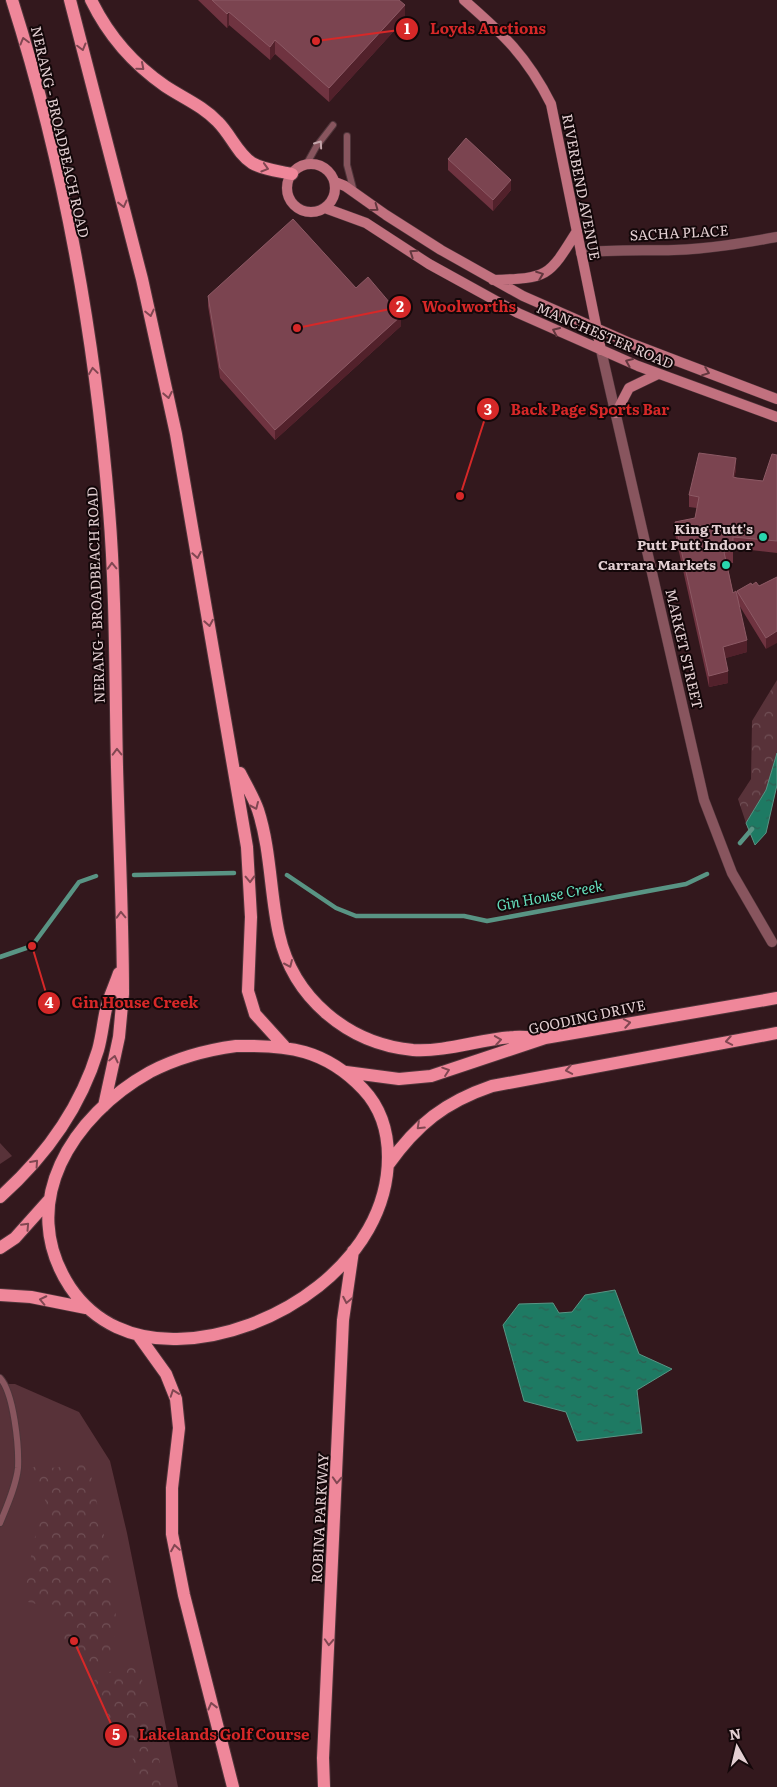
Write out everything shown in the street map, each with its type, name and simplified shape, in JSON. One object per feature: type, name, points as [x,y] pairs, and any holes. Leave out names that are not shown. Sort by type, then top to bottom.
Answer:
[{"type":"main road","name":"NERANG - BROADBEACH ROAD","points":[[12,0],[38,92],[60,181],[89,340],[103,450],[112,558],[123,964],[119,1037],[104,1106]]},
{"type":"main road","points":[[70,0],[164,373],[234,762],[250,874],[251,917],[248,991],[256,1014],[284,1046]]},
{"type":"main road","points":[[92,0],[107,28],[135,62],[167,87],[206,111],[219,123],[246,158],[262,168],[292,174]]},
{"type":"main road","points":[[234,762],[258,810],[284,953],[298,981],[321,1010],[348,1030],[364,1038],[406,1049],[428,1050],[515,1037],[545,1038]]},
{"type":"main road","points":[[0,1197],[36,1162],[66,1122],[76,1104],[93,1064],[103,1030],[106,1009],[123,964]]},
{"type":"main road","name":"GOODING DRIVE","points":[[346,1072],[399,1079],[431,1076],[545,1038],[777,998]]},
{"type":"main road","points":[[388,1165],[408,1138],[428,1119],[465,1096],[492,1086],[777,1033]]},
{"type":"main road","points":[[236,1046],[284,1046],[322,1057],[346,1072],[371,1097],[379,1110],[388,1140],[386,1184],[378,1210],[353,1252],[318,1286],[298,1300],[283,1310],[244,1327],[186,1338],[138,1335],[112,1326],[86,1308],[68,1283],[54,1253],[49,1228],[49,1200],[57,1171],[64,1155],[84,1127],[104,1106],[150,1073],[191,1055],[236,1046]]},
{"type":"main road","points":[[0,1248],[14,1238],[49,1200]]},
{"type":"main road","name":"ROBINA PARKWAY","points":[[324,1787],[323,1758],[344,1320],[353,1252]]},
{"type":"main road","points":[[0,1295],[31,1297],[86,1308]]},
{"type":"main road","points":[[138,1335],[162,1369],[176,1399],[180,1428],[172,1488],[172,1534],[184,1595],[232,1787]]},
{"type":"street","name":"RIVERBEND AVENUE","points":[[464,0],[516,47],[542,84],[556,123],[595,329],[601,350]]},
{"type":"street","points":[[306,165],[321,166],[332,176],[334,197],[325,208],[310,212],[296,207],[288,195],[292,174],[306,165]]},
{"type":"street","name":"MANCHESTER ROAD","points":[[334,182],[345,186],[386,215],[492,280],[595,329],[777,399]]},
{"type":"street","name":"MANCHESTER ROAD","points":[[325,208],[366,223],[429,264],[518,314],[658,374],[777,417]]},
{"type":"street","points":[[492,280],[527,279],[545,274],[556,264],[577,231]]},
{"type":"street","name":"SACHA PLACE","points":[[581,253],[614,249],[674,250],[717,247],[777,237]]},
{"type":"street","name":"MARKET STREET","points":[[601,350],[704,800],[732,872],[772,942]]},
{"type":"street","points":[[616,413],[629,388],[658,374]]},
{"type":"lane","points":[[306,165],[316,147],[333,125]]},
{"type":"lane","points":[[348,136],[347,165],[354,193]]},
{"type":"lane","points":[[0,1378],[11,1406],[18,1468],[0,1523]]},
{"type":"green space","points":[[777,680],[777,753],[766,790],[746,823],[738,799],[751,779],[752,721]]},
{"type":"green space","points":[[0,1143],[12,1156],[0,1164]]},
{"type":"green space","points":[[0,1384],[15,1384],[79,1412],[110,1461],[127,1533],[178,1787],[0,1787]]},
{"type":"green space","points":[[75,1460],[81,1461],[91,1475],[110,1563],[117,1627],[109,1655],[104,1663],[91,1671],[83,1657],[63,1639],[63,1615],[59,1609],[51,1604],[37,1604],[26,1601],[26,1580],[30,1566],[32,1546],[46,1504],[42,1488],[30,1480],[28,1470],[36,1466],[57,1468]]},
{"type":"green space","points":[[128,1666],[140,1670],[165,1787],[142,1787],[135,1774],[132,1754],[111,1726],[107,1710],[97,1698],[93,1688],[94,1681],[100,1675]]},
{"type":"water","points":[[777,753],[777,785],[766,833],[755,845],[746,823],[766,790]]},
{"type":"water","points":[[615,1290],[639,1354],[672,1369],[637,1390],[642,1433],[577,1441],[566,1412],[524,1401],[503,1325],[519,1304],[553,1303],[559,1313],[572,1312],[585,1295]]},
{"type":"building","points":[[212,0],[399,0],[405,5],[329,88],[275,40],[270,47]]},
{"type":"building","points":[[466,138],[511,180],[493,200],[448,159]]},
{"type":"building","points":[[293,219],[356,288],[368,277],[401,316],[275,430],[220,368],[208,296]]},
{"type":"building","points":[[699,453],[736,458],[733,477],[763,481],[772,454],[777,455],[777,541],[733,537],[733,551],[724,552],[733,593],[736,591],[747,640],[723,647],[728,671],[709,676],[675,522],[695,518],[699,497],[689,495]]},
{"type":"building","points":[[777,577],[777,631],[766,638],[737,591],[751,583],[752,585],[756,582],[759,586]]},
{"type":"waterway","name":"Gin House Creek","points":[[740,843],[752,829]]},
{"type":"waterway","name":"Gin House Creek","points":[[134,875],[234,873]]},
{"type":"waterway","name":"Gin House Creek","points":[[287,875],[336,908],[356,916],[464,916],[487,921],[686,884],[707,874]]},
{"type":"waterway","name":"Gin House Creek","points":[[0,957],[32,946],[79,882],[96,876]]},
{"type":"place","name":"Loyds Auctions","points":[[316,41]]},
{"type":"place","name":"Woolworths","points":[[297,328]]},
{"type":"place","name":"Back Page Sports Bar","points":[[460,496]]},
{"type":"place","name":"King Tutt's Putt Putt Indoor","points":[[763,537]]},
{"type":"place","name":"Carrara Markets","points":[[726,565]]},
{"type":"place","name":"Gin House Creek","points":[[32,946]]},
{"type":"place","name":"Lakelands Golf Course","points":[[74,1641]]}]
